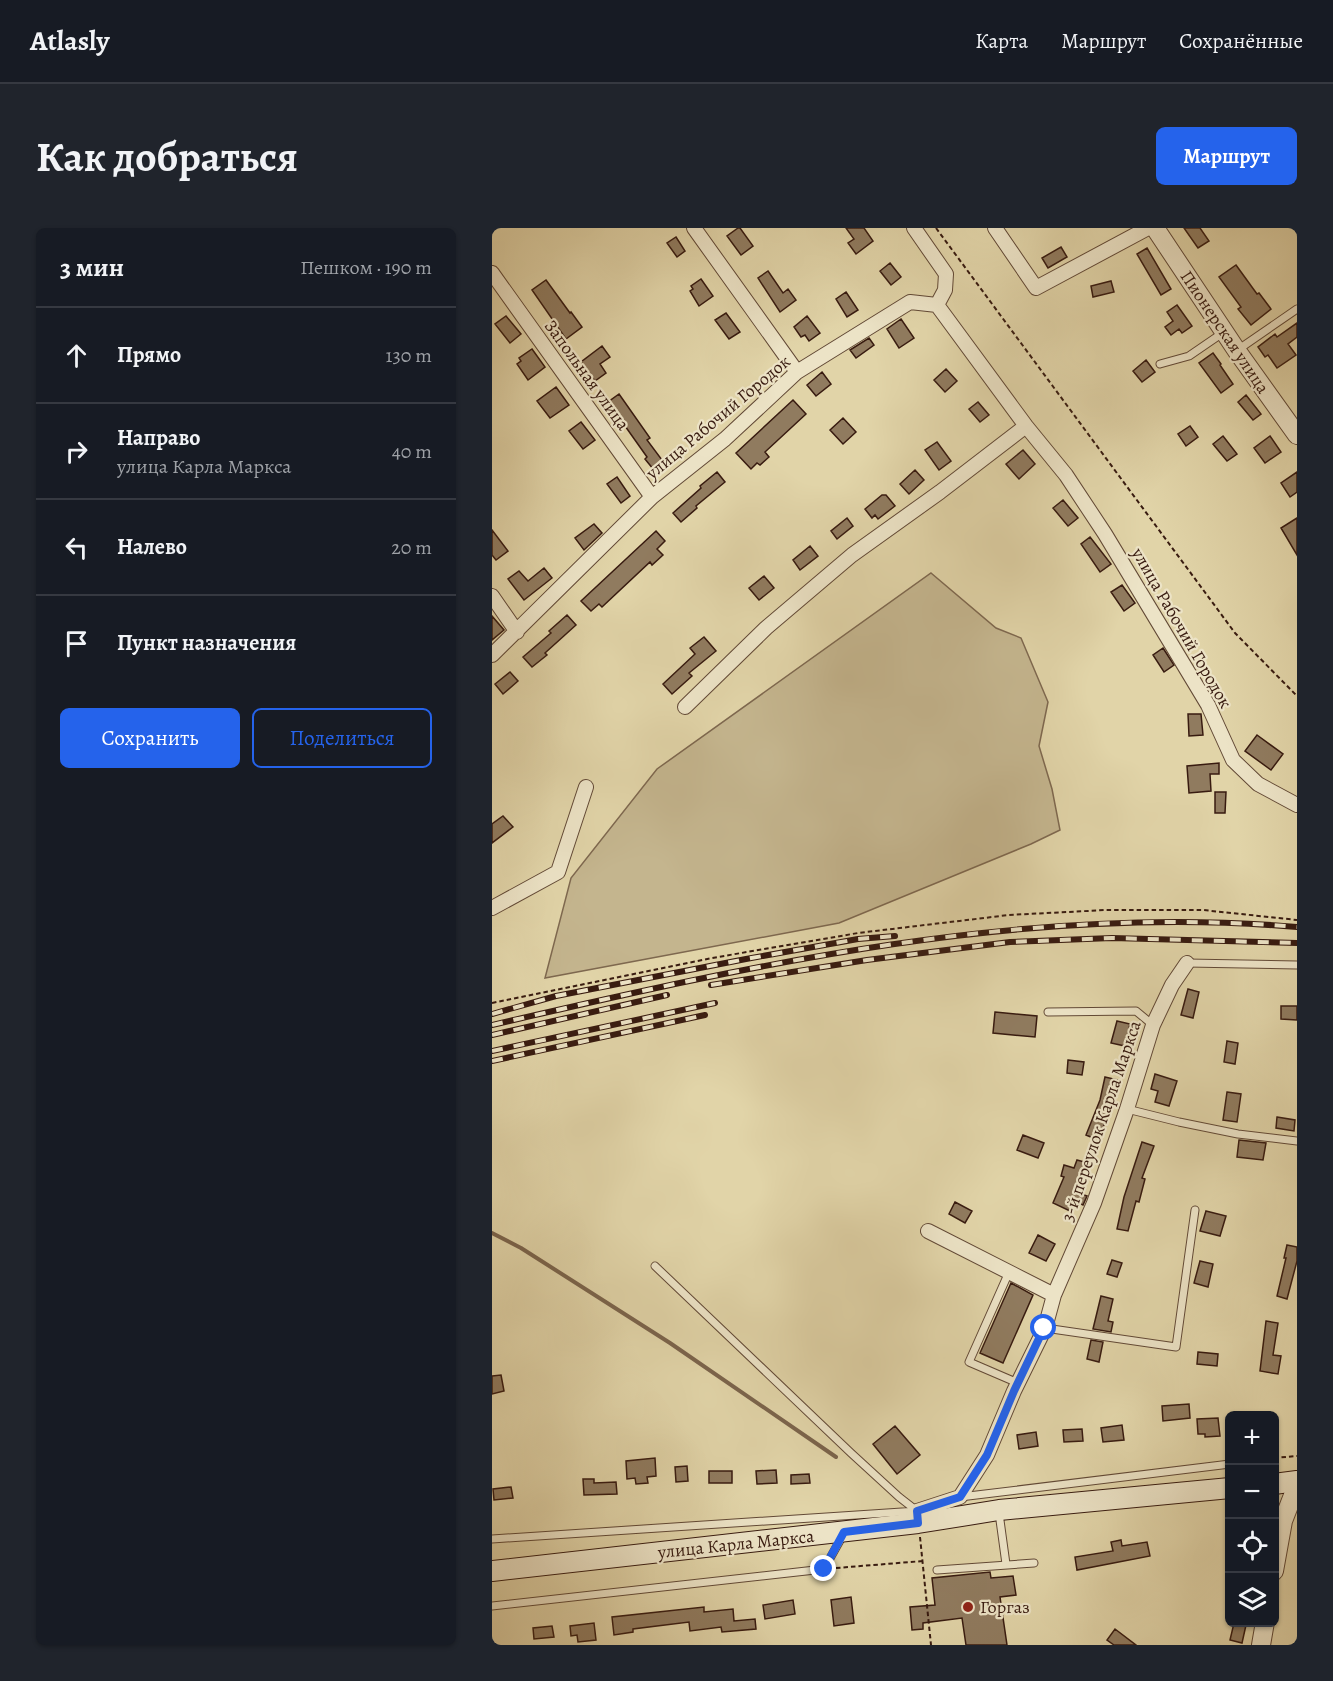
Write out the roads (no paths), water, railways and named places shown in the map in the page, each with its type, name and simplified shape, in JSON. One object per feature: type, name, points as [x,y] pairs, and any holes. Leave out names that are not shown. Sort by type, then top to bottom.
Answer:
[{"type":"main road","points":[[1279,1484],[1297,1483]]},
{"type":"main road","name":"улица Карла Маркса","points":[[492,1571],[844,1532],[917,1517],[1225,1488]]},
{"type":"street","points":[[694,228],[797,372]]},
{"type":"street","points":[[914,228],[946,274],[945,290],[937,305]]},
{"type":"street","points":[[995,228],[1036,288],[1148,228]]},
{"type":"street","name":"Пионерская улица","points":[[1155,228],[1237,351],[1297,435]]},
{"type":"street","name":"Запольная улица","points":[[492,273],[652,497]]},
{"type":"street","name":"улица Рабочий Городок","points":[[492,655],[652,497],[725,440],[797,372],[910,303],[937,305],[1026,426],[1066,475],[1105,534],[1208,705],[1233,760],[1258,784],[1297,805]]},
{"type":"street","points":[[685,707],[766,628],[852,555],[940,492],[1026,426]]},
{"type":"street","points":[[492,596],[517,632]]},
{"type":"street","points":[[492,908],[558,872],[586,787]]},
{"type":"street","name":"3-й переулок Карла Маркса","points":[[960,1497],[987,1455],[1044,1328],[1054,1295],[1094,1203],[1153,1025],[1172,985],[1187,963]]},
{"type":"street","points":[[928,1231],[1054,1295]]},
{"type":"street","points":[[1279,1546],[1283,1521],[1297,1483]]},
{"type":"street","points":[[917,1517],[960,1497]]},
{"type":"street","points":[[1261,1645],[1264,1627]]},
{"type":"lane","points":[[1237,351],[1297,309]]},
{"type":"lane","points":[[1160,364],[1189,356],[1224,332]]},
{"type":"lane","points":[[1187,963],[1297,965]]},
{"type":"lane","points":[[1048,1012],[1136,1011],[1153,1025]]},
{"type":"lane","points":[[1127,1109],[1238,1134],[1297,1140]]},
{"type":"lane","points":[[1044,1328],[1176,1347],[1195,1210]]},
{"type":"lane","points":[[655,1266],[899,1497],[917,1517]]},
{"type":"lane","points":[[1009,1272],[969,1362],[1018,1383]]},
{"type":"lane","points":[[960,1497],[1225,1465]]},
{"type":"lane","points":[[999,1510],[1006,1564]]},
{"type":"lane","points":[[492,1539],[917,1517]]},
{"type":"lane","points":[[492,1606],[824,1569],[844,1532]]},
{"type":"lane","points":[[937,1570],[1034,1563]]},
{"type":"waterway","points":[[492,1233],[521,1248],[670,1343],[836,1457]]},
{"type":"railway","points":[[492,1025],[690,981],[891,944],[992,932],[1093,924],[1195,922],[1297,927]]},
{"type":"railway","points":[[492,1014],[556,996],[746,959],[858,939],[895,936]]},
{"type":"railway","points":[[711,985],[867,960],[1010,942],[1112,938],[1297,943]]},
{"type":"railway","points":[[492,1035],[667,995]]},
{"type":"railway","points":[[492,1051],[715,1003]]},
{"type":"railway","points":[[492,1061],[705,1015]]},
{"type":"place","name":"Горгаз","points":[[968,1607]]}]
